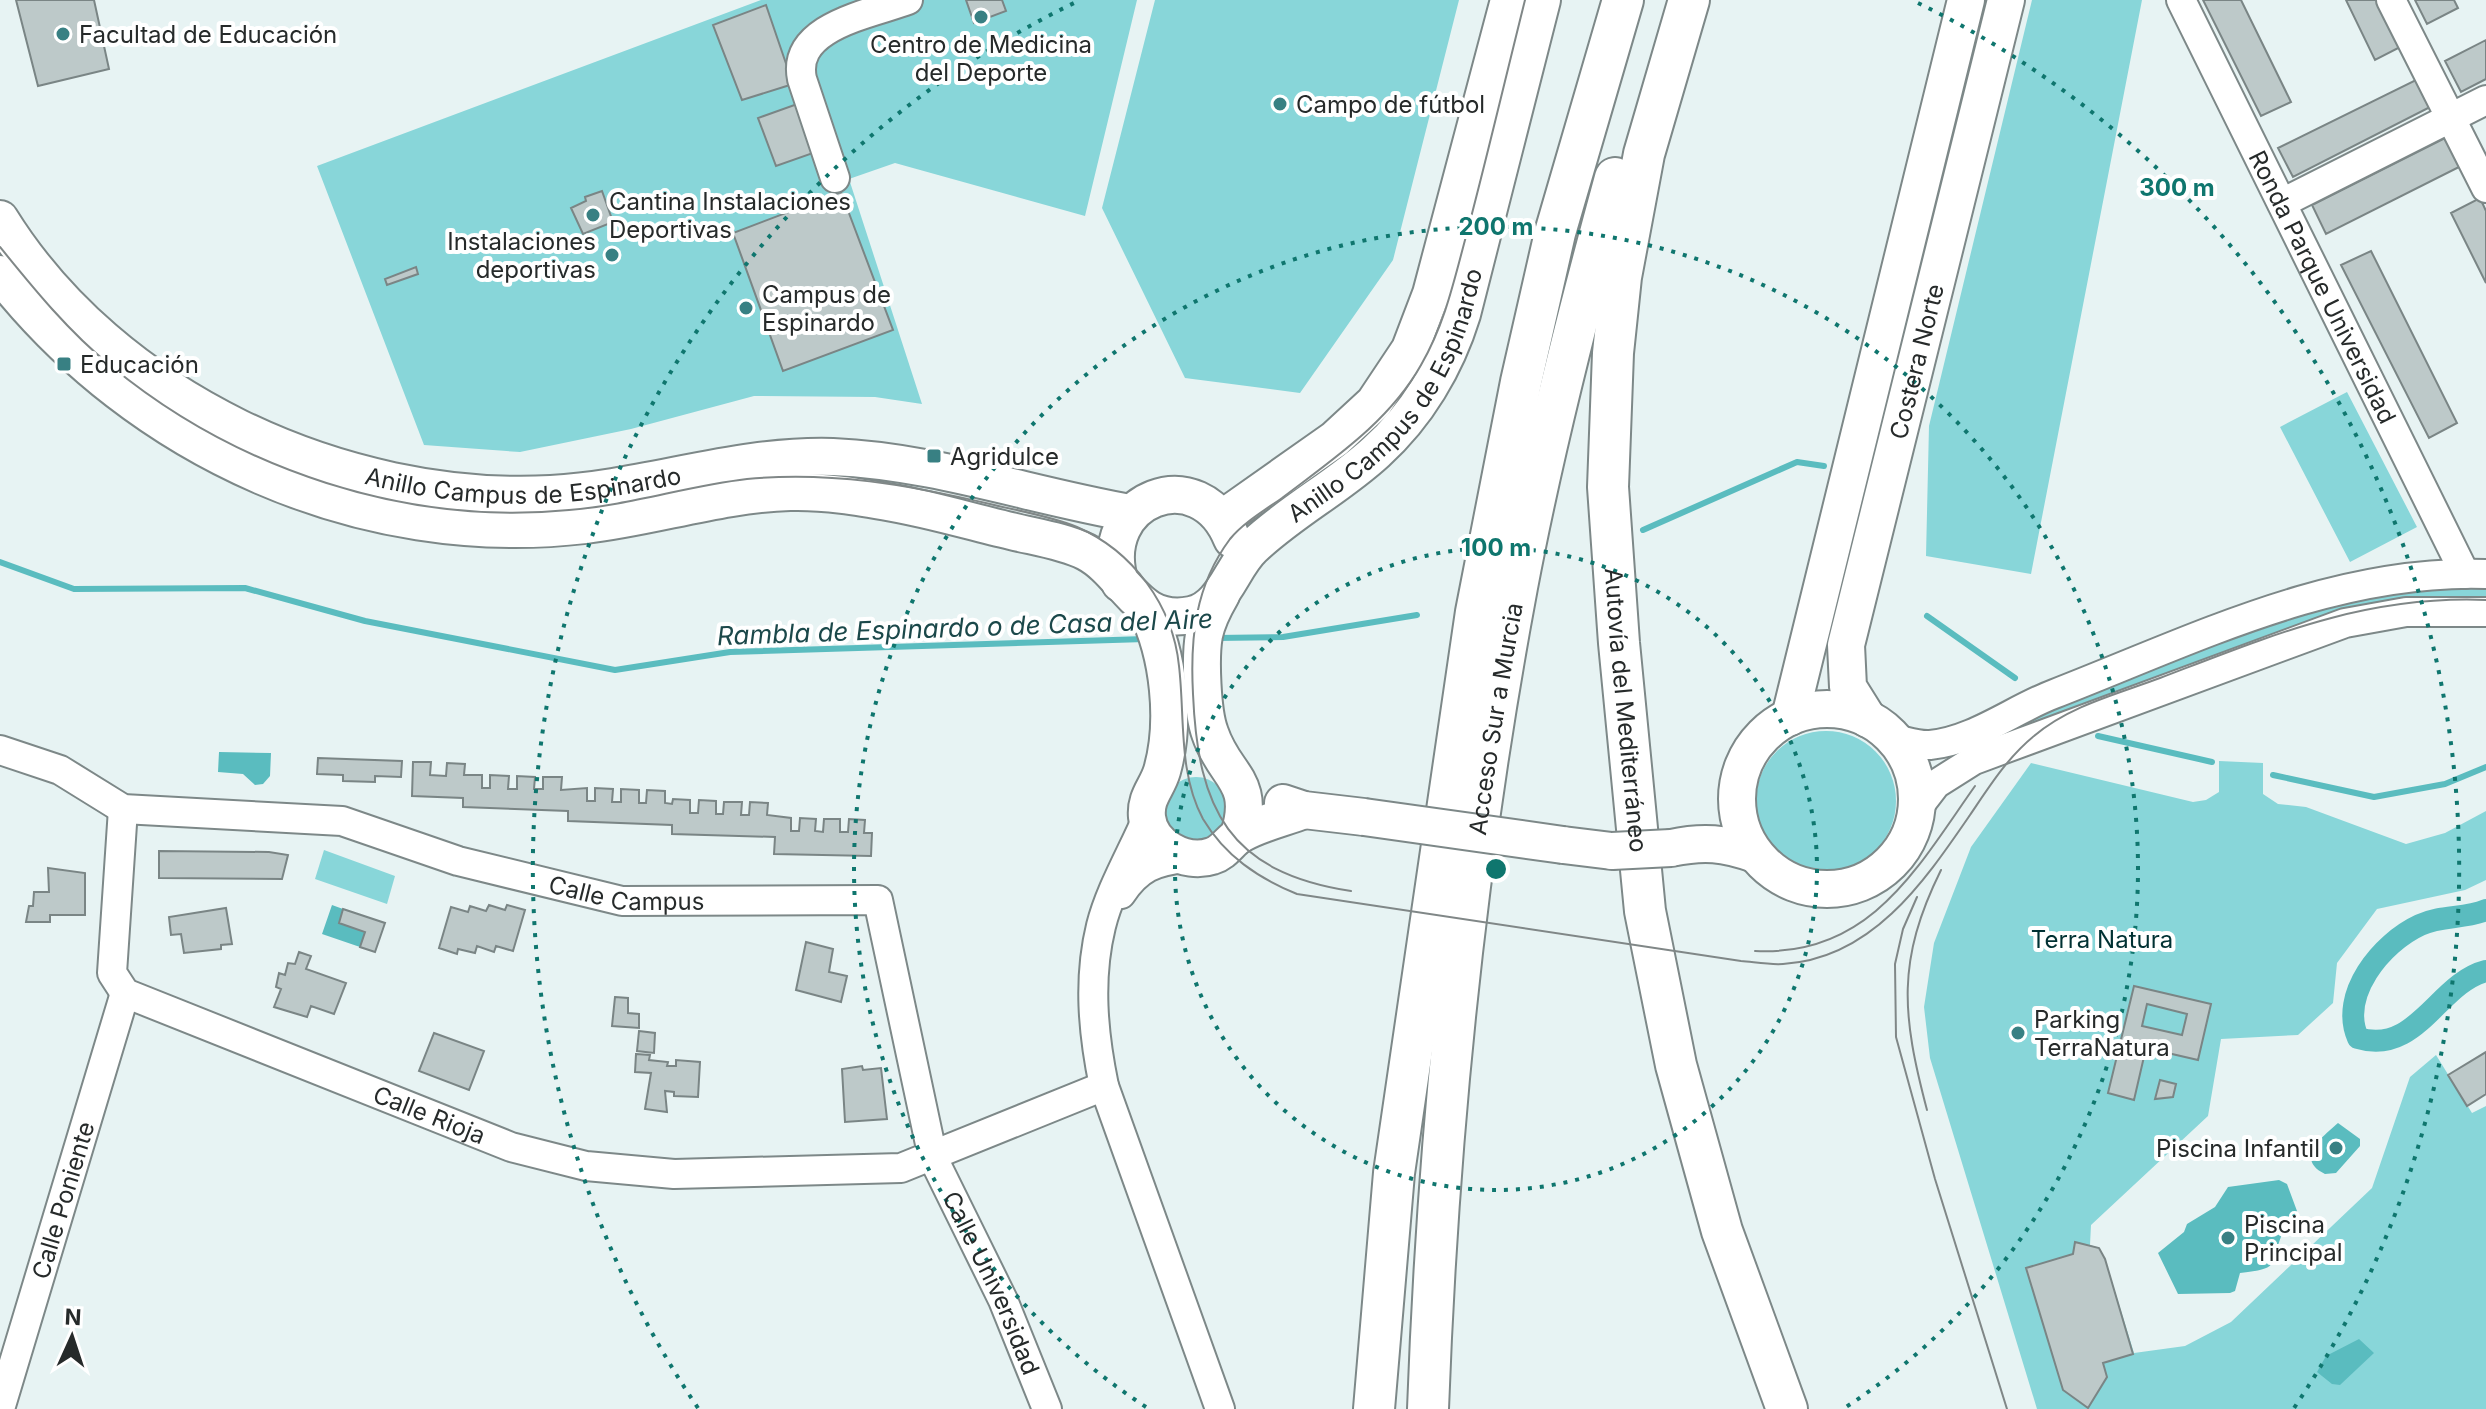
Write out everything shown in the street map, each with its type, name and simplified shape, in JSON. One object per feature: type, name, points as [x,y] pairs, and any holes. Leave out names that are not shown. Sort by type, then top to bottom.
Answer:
[{"type":"highway","points":[[1374,1409],[1394,1173],[1476,612],[1521,382],[1555,233],[1623,0]]},
{"type":"highway","name":"Acceso Sur a Murcia","points":[[1428,1409],[1440,1158],[1451,1051],[1484,787],[1517,586],[1592,261],[1628,131],[1676,0]]},
{"type":"highway","name":"Autovía del Mediterráneo","points":[[1689,0],[1644,154],[1624,263],[1615,338],[1608,460],[1619,643],[1645,911],[1676,1065],[1722,1231],[1787,1409]]},
{"type":"main road","name":"Anillo Campus de Espinardo","points":[[1223,518],[1335,439],[1374,403],[1410,349],[1431,294],[1509,0]]},
{"type":"main road","name":"Anillo Campus de Espinardo","points":[[0,274],[76,358],[158,422],[239,466],[343,508],[440,525],[507,530],[583,525],[754,495],[828,493],[897,504],[1052,541],[1088,553],[1146,609],[1167,617],[1195,615],[1226,586],[1248,550],[1377,451],[1423,400],[1453,343],[1462,314],[1542,0]]},
{"type":"main road","name":"Costera Norte","points":[[1790,717],[1966,0]]},
{"type":"main road","name":"Costera Norte","points":[[1881,729],[1843,710],[1816,709],[1790,717],[1770,729],[1753,746],[1742,767],[1737,789],[1737,812],[1743,834],[1755,854],[1776,874],[1792,882],[1828,889],[1846,887],[1879,873],[1893,860],[1908,837],[1916,810],[1912,772],[1881,729],[1848,687],[1846,645],[2006,0]]},
{"type":"main road","name":"Anillo Campus de Espinardo","points":[[0,219],[55,289],[162,382],[253,436],[363,474],[433,489],[551,494],[612,487],[748,461],[831,457],[927,470],[1063,502],[1130,513]]},
{"type":"main road","points":[[1120,583],[1114,563],[1118,531],[1130,513],[1147,501],[1168,495],[1187,496],[1207,504],[1223,518],[1236,556],[1204,635],[1204,686],[1209,733],[1239,784],[1246,811],[1239,835]]},
{"type":"main road","points":[[1146,609],[1159,635],[1167,685],[1167,731],[1161,773],[1148,794],[1147,818],[1163,846],[1185,858],[1209,857],[1225,850],[1239,835],[1304,810]]},
{"type":"main road","points":[[1161,773],[1187,760],[1217,763],[1239,784],[1304,810],[1612,851],[1722,843],[1755,854]]},
{"type":"main road","points":[[1686,844],[1718,828],[1737,789]]},
{"type":"street","points":[[835,178],[799,63],[805,48],[819,33],[871,7],[908,0]]},
{"type":"street","name":"Ronda Parque Universidad","points":[[2181,0],[2282,203],[2476,574]]},
{"type":"street","points":[[2391,0],[2486,188]]},
{"type":"street","points":[[2282,203],[2486,100]]},
{"type":"street","points":[[1881,729],[1929,745],[1953,739],[2043,698],[2324,593],[2397,578],[2476,574]]},
{"type":"street","points":[[1916,810],[1936,784],[1974,760],[2317,632],[2406,612],[2486,612]]},
{"type":"street","points":[[0,750],[60,770],[123,809],[112,973],[125,993]]},
{"type":"street","name":"Calle Campus","points":[[123,809],[342,821],[458,861],[622,901],[878,900],[933,1158]]},
{"type":"street","points":[[1147,818],[1101,925],[1092,988],[1104,1086],[1220,1409]]},
{"type":"street","points":[[1101,925],[1134,874],[1159,861],[1185,858]]},
{"type":"street","name":"Calle Rioja","points":[[125,993],[511,1147],[586,1166],[674,1174],[901,1168],[933,1158],[1104,1086]]},
{"type":"street","name":"Calle Poniente","points":[[0,1409],[125,993]]},
{"type":"street","name":"Calle Universidad","points":[[933,1158],[1003,1300],[1047,1409]]},
{"type":"green space","name":"Instalaciones deportivas","points":[[761,0],[1137,0],[1085,216],[895,163],[849,179],[922,404],[875,397],[754,396],[631,429],[520,452],[424,445],[317,166]]},
{"type":"green space","name":"Campo de fútbol","points":[[1155,0],[1459,0],[1393,260],[1300,393],[1185,378],[1102,208]]},
{"type":"green space","points":[[2032,0],[2142,0],[2031,574],[1926,556],[1929,426]]},
{"type":"green space","points":[[2347,392],[2417,527],[2350,562],[2280,427]]},
{"type":"green space","points":[[2486,582],[2486,606],[2411,607],[2005,741],[2023,721],[2312,602]]},
{"type":"green space","points":[[1826,731],[1853,736],[1876,751],[1891,774],[1896,801],[1891,828],[1876,851],[1853,866],[1826,871],[1799,866],[1776,851],[1761,828],[1756,801],[1761,774],[1776,751],[1799,736]]},
{"type":"green space","name":"Terra Natura","points":[[2219,761],[2263,763],[2263,794],[2278,804],[2306,807],[2406,844],[2445,833],[2486,811],[2486,880],[2465,890],[2377,909],[2337,963],[2333,1003],[2298,1035],[2221,1039],[2208,1116],[2091,1225],[2090,1245],[2099,1248],[2105,1259],[2134,1353],[2185,1346],[2231,1322],[2372,1188],[2410,1077],[2436,1055],[2472,1113],[2486,1106],[2486,1409],[2037,1409],[1930,1058],[1924,1007],[1934,943],[1971,847],[2031,763],[2193,802],[2206,800],[2219,792]]},
{"type":"green space","points":[[1196,777],[1219,786],[1228,809],[1219,832],[1196,841],[1173,832],[1164,809],[1173,786]]},
{"type":"green space","points":[[324,850],[395,876],[387,904],[315,879]]},
{"type":"shaded area","points":[[219,752],[271,753],[270,776],[263,784],[255,785],[243,774],[218,772]]},
{"type":"shaded area","points":[[332,905],[343,909],[339,923],[365,932],[360,947],[322,934]]},
{"type":"shaded area","name":"Piscina Infantil","points":[[2338,1123],[2360,1139],[2360,1146],[2336,1173],[2325,1174],[2316,1168],[2311,1155],[2319,1141]]},
{"type":"shaded area","name":"Piscina Principal","points":[[2279,1180],[2287,1184],[2297,1211],[2283,1231],[2272,1264],[2240,1273],[2235,1291],[2230,1293],[2178,1294],[2158,1253],[2184,1232],[2187,1224],[2215,1207],[2228,1187]]},
{"type":"shaded area","points":[[2359,1339],[2374,1353],[2340,1385],[2332,1384],[2317,1372],[2326,1356]]},
{"type":"building","name":"Facultad de Educación","points":[[16,0],[94,0],[109,69],[38,86]]},
{"type":"building","name":"Centro de Medicina del Deporte","points":[[966,0],[1002,0],[1006,11],[974,23]]},
{"type":"building","points":[[2203,0],[2241,0],[2291,102],[2261,116]]},
{"type":"building","points":[[2346,0],[2384,0],[2406,44],[2375,60]]},
{"type":"building","points":[[2415,0],[2454,0],[2458,8],[2427,24]]},
{"type":"building","points":[[766,5],[793,84],[742,100],[713,25]]},
{"type":"building","points":[[2486,40],[2486,79],[2461,92],[2445,61]]},
{"type":"building","points":[[2422,77],[2436,104],[2293,177],[2278,148]]},
{"type":"building","points":[[800,103],[816,152],[776,166],[758,118]]},
{"type":"building","points":[[2449,136],[2463,165],[2326,234],[2312,205]]},
{"type":"building","name":"Cantina Instalaciones Deportivas","points":[[602,191],[613,222],[583,234],[571,208],[586,201],[585,197]]},
{"type":"building","points":[[841,192],[893,330],[783,371],[733,233]]},
{"type":"building","points":[[2480,198],[2486,211],[2486,283],[2451,213]]},
{"type":"building","points":[[2371,251],[2457,423],[2429,438],[2341,265]]},
{"type":"building","points":[[416,267],[418,274],[387,285],[385,279]]},
{"type":"building","points":[[318,758],[402,761],[401,777],[375,776],[375,782],[343,781],[343,775],[317,774]]},
{"type":"building","points":[[413,762],[431,762],[430,775],[446,776],[447,763],[465,764],[464,775],[482,775],[482,788],[490,788],[490,775],[509,776],[508,789],[517,789],[517,776],[535,777],[534,789],[543,789],[543,777],[562,777],[561,790],[587,788],[587,801],[595,801],[595,788],[613,789],[612,802],[621,802],[621,789],[639,790],[639,803],[646,803],[647,790],[665,791],[665,803],[672,804],[673,799],[690,800],[690,813],[698,813],[699,800],[716,801],[716,814],[723,814],[724,802],[742,802],[741,815],[749,815],[750,802],[768,803],[767,815],[791,818],[791,831],[799,831],[800,818],[816,819],[815,831],[823,832],[824,819],[840,819],[840,832],[848,832],[849,819],[865,820],[864,833],[872,833],[871,856],[774,854],[775,837],[672,834],[672,825],[568,821],[568,811],[463,807],[463,798],[412,796]]},
{"type":"building","points":[[159,851],[269,852],[288,855],[282,879],[159,878]]},
{"type":"building","points":[[48,868],[85,873],[85,915],[50,915],[50,922],[26,922],[29,906],[33,906],[34,892],[49,892]]},
{"type":"building","points":[[489,905],[505,910],[507,905],[525,910],[513,951],[496,946],[494,952],[477,946],[475,953],[458,949],[457,954],[439,948],[451,907],[468,912],[470,906],[486,911]]},
{"type":"building","points":[[226,908],[232,944],[221,945],[221,949],[184,953],[181,934],[171,935],[169,917]]},
{"type":"building","points":[[343,909],[385,923],[375,952],[360,947],[365,932],[339,923]]},
{"type":"building","points":[[806,942],[833,949],[829,972],[847,976],[841,1002],[796,990]]},
{"type":"building","points":[[299,952],[311,956],[306,969],[346,983],[334,1014],[311,1006],[307,1017],[274,1007],[281,989],[276,987],[279,973],[285,975],[288,963],[295,964]]},
{"type":"building","points":[[2134,986],[2211,1004],[2198,1060],[2146,1048],[2134,1100],[2108,1093]],"holes":[[[2147,1004],[2187,1014],[2182,1035],[2142,1026]]]},
{"type":"building","points":[[615,997],[628,998],[628,1013],[639,1014],[639,1028],[612,1026]]},
{"type":"building","points":[[639,1031],[655,1033],[654,1053],[637,1051]]},
{"type":"building","points":[[434,1033],[484,1051],[469,1090],[419,1071]]},
{"type":"building","points":[[2486,1052],[2486,1094],[2467,1106],[2448,1075]]},
{"type":"building","points":[[636,1054],[650,1055],[649,1060],[668,1062],[667,1066],[676,1066],[676,1060],[700,1062],[698,1097],[674,1096],[674,1092],[665,1091],[667,1112],[645,1109],[651,1073],[635,1072]]},
{"type":"building","points":[[862,1066],[863,1070],[881,1068],[887,1119],[845,1122],[842,1069]]},
{"type":"building","points":[[2160,1080],[2176,1084],[2173,1097],[2155,1099]]},
{"type":"building","points":[[2075,1242],[2099,1248],[2105,1259],[2133,1354],[2103,1363],[2107,1377],[2088,1408],[2063,1390],[2026,1268],[2073,1254]]},
{"type":"waterway","name":"Rambla de Espinardo o de Casa del Aire","points":[[1643,530],[1797,462],[1824,466]]},
{"type":"waterway","name":"Rambla de Espinardo o de Casa del Aire","points":[[0,562],[74,589],[245,588],[365,621],[615,670],[730,652],[1145,639]]},
{"type":"waterway","name":"Rambla de Espinardo o de Casa del Aire","points":[[1216,638],[1283,637],[1417,615]]},
{"type":"waterway","name":"Rambla de Espinardo o de Casa del Aire","points":[[1927,616],[2015,678]]},
{"type":"waterway","name":"Rambla de Espinardo o de Casa del Aire","points":[[2098,736],[2212,762]]},
{"type":"waterway","name":"Rambla de Espinardo o de Casa del Aire","points":[[2273,775],[2374,797],[2445,784],[2486,767]]},
{"type":"waterway","points":[[2486,910],[2428,922],[2391,944],[2367,972],[2359,988],[2354,1005],[2358,1038],[2378,1041],[2396,1037],[2412,1028],[2454,989],[2486,971]]},
{"type":"tram line","points":[[1351,891],[1309,882],[1276,869],[1249,851],[1228,829],[1213,802],[1196,735],[1192,673],[1197,613],[1209,575],[1235,533],[1321,469],[1376,422],[1408,385],[1430,349],[1454,281],[1525,0]]},
{"type":"tram line","points":[[0,247],[81,339],[160,403],[213,435],[269,461],[326,483],[386,499],[447,509],[508,513],[614,504],[747,479],[839,478],[930,491],[1077,527],[1116,550],[1147,583],[1159,602],[1175,644],[1179,666],[1186,764],[1195,801],[1203,819],[1221,844],[1256,873],[1297,894],[1741,961],[1778,964],[1815,959],[1843,948],[1869,932],[1893,913],[1934,866],[2015,754],[2034,736],[2078,709],[2240,647],[2319,621],[2399,604],[2486,600]]},
{"type":"tram line","points":[[1755,951],[1795,949],[1830,939],[1860,923],[1886,902],[1910,876],[1975,786]]},
{"type":"tram line","points":[[1927,1110],[1912,1045],[1908,988],[1916,933],[1941,870]]},
{"type":"tram line","points":[[1917,897],[1903,929],[1895,964],[1896,1037],[1935,1179],[2007,1409]]},
{"type":"place","name":"Centro de Medicina del Deporte","points":[[981,17]]},
{"type":"place","name":"Facultad de Educación","points":[[63,34]]},
{"type":"place","name":"Campo de fútbol","points":[[1280,104]]},
{"type":"place","name":"Cantina Instalaciones Deportivas","points":[[593,215]]},
{"type":"place","name":"Instalaciones deportivas","points":[[612,255]]},
{"type":"place","name":"Campus de Espinardo","points":[[746,308]]},
{"type":"place","name":"Educación","points":[[64,364]]},
{"type":"place","name":"Agridulce","points":[[934,456]]},
{"type":"place","name":"Parking TerraNatura","points":[[2018,1033]]},
{"type":"place","name":"Piscina Infantil","points":[[2336,1148]]},
{"type":"place","name":"Piscina Principal","points":[[2228,1238]]}]
